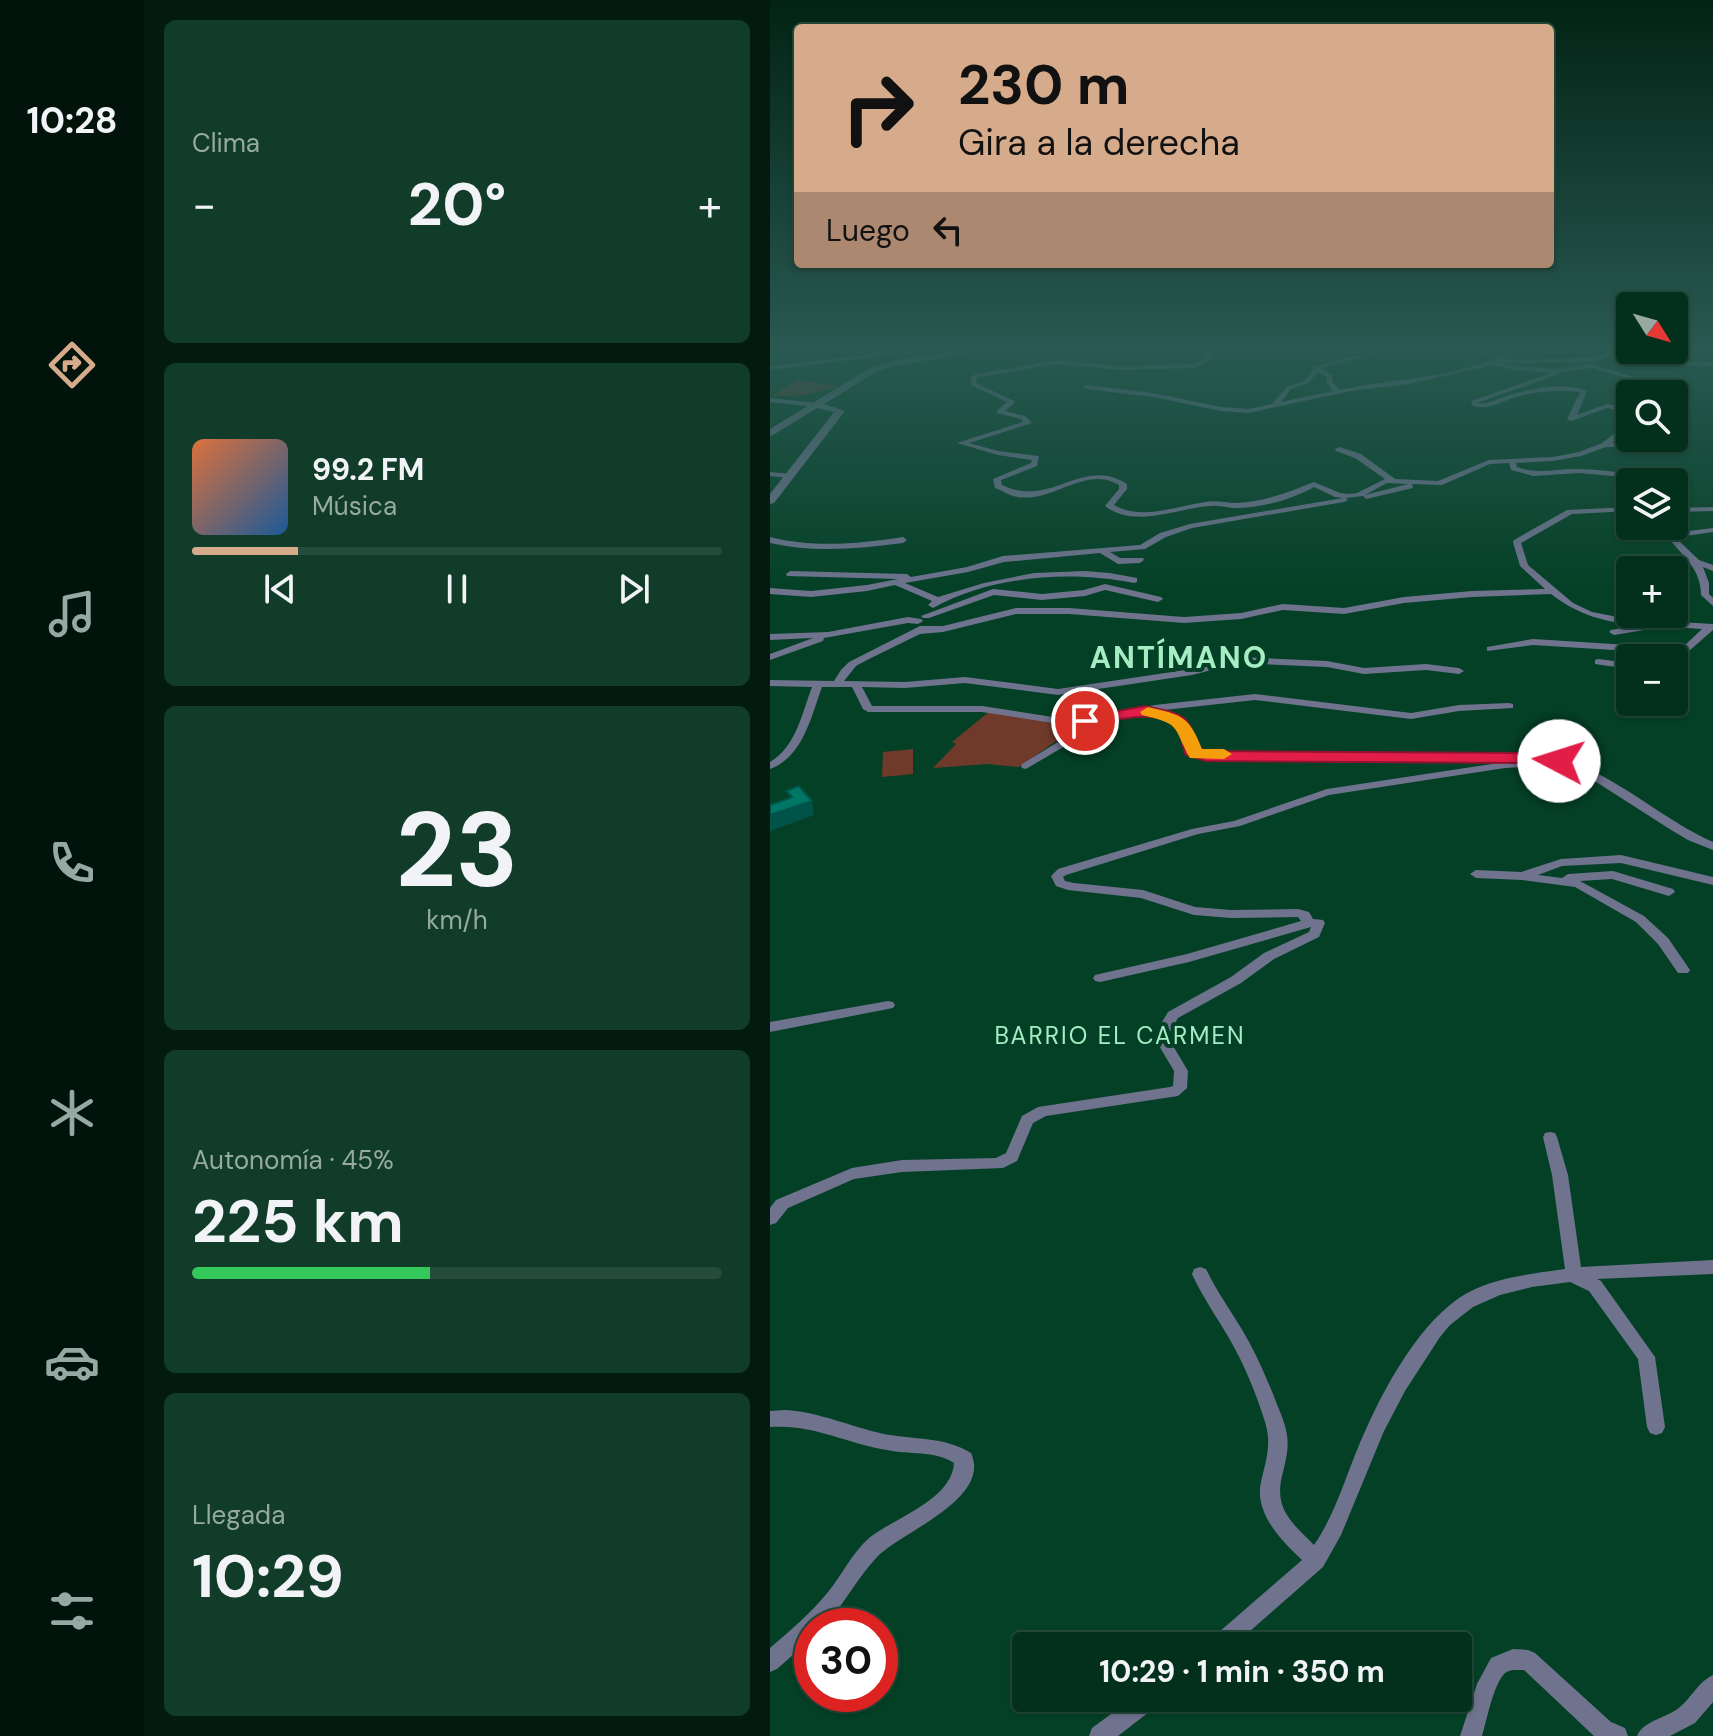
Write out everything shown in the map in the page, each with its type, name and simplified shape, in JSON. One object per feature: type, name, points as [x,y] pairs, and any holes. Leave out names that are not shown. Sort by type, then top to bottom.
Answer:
[{"type":"street","points":[[770,501],[827,428]]},
{"type":"street","points":[[1011,428],[961,443],[998,453],[1036,458],[1034,464],[997,479],[998,486],[1006,492],[1017,495],[1046,494],[1086,478],[1112,478],[1123,484],[1123,489],[1109,506],[1127,513],[1178,511],[1214,504],[1244,505],[1295,493],[1314,484],[1338,495],[1359,495],[1382,482],[1442,483]]},
{"type":"street","points":[[770,591],[811,594],[899,584],[1003,559],[1142,547],[1172,531],[1204,523],[1369,497],[1418,484],[1442,483],[1489,462],[1581,454],[1605,445],[1616,436]]},
{"type":"street","points":[[1605,445],[1616,445]]},
{"type":"street","points":[[1576,462],[1616,447]]},
{"type":"street","points":[[1339,449],[1358,456],[1393,481]]},
{"type":"street","points":[[1512,462],[1514,468],[1528,474],[1563,471],[1616,477]]},
{"type":"street","points":[[770,474],[790,476]]},
{"type":"street","points":[[1688,510],[1713,509]]},
{"type":"street","points":[[1616,510],[1570,512],[1517,542],[1524,566],[1571,607],[1608,620],[1712,626]]},
{"type":"street","points":[[1713,530],[1675,535],[1674,540],[1696,562],[1705,583],[1705,595],[1713,603]]},
{"type":"street","points":[[770,540],[792,546],[868,546],[903,540]]},
{"type":"street","points":[[1103,552],[1118,561],[1140,560]]},
{"type":"street","points":[[1696,562],[1713,568]]},
{"type":"street","points":[[790,574],[934,576]]},
{"type":"street","points":[[838,682],[858,659],[893,646],[921,623],[938,600],[1001,580],[1097,574],[1134,580]]},
{"type":"street","points":[[899,584],[938,600]]},
{"type":"street","points":[[921,623],[993,592],[1042,597],[1085,593],[1105,587],[1158,599]]},
{"type":"street","points":[[770,637],[828,635],[908,620],[943,629],[1016,611],[1069,611],[1184,620],[1241,616],[1283,607],[1344,611],[1472,594],[1553,591]]},
{"type":"street","points":[[1490,649],[1533,642],[1668,651],[1686,649],[1712,626]]},
{"type":"street","points":[[1614,632],[1658,628],[1695,640]]},
{"type":"street","points":[[770,657],[828,635]]},
{"type":"street","points":[[1688,653],[1695,640]]},
{"type":"street","points":[[770,683],[925,685],[965,680],[1058,692],[1192,672],[1239,660],[1327,664],[1364,671],[1426,667],[1459,671]]},
{"type":"street","points":[[1598,662],[1616,664]]},
{"type":"street","points":[[770,766],[781,761],[794,743],[818,683]]},
{"type":"street","points":[[856,685],[868,709],[982,709],[1068,722],[1255,697],[1411,716],[1459,708],[1509,706]]},
{"type":"street","points":[[1026,766],[1085,727],[1149,712],[1173,718],[1185,726],[1192,751],[1206,756],[1536,758],[1559,761],[1594,778],[1689,837],[1713,846]]},
{"type":"street","points":[[1308,923],[1305,915],[1290,912],[1231,914],[1194,911],[1143,894],[1072,887],[1060,883],[1057,876],[1085,862],[1196,831],[1236,824],[1327,792],[1505,765],[1559,761]]},
{"type":"street","points":[[1522,876],[1561,863],[1621,859],[1713,881]]},
{"type":"street","points":[[1476,874],[1522,876],[1578,884],[1621,906],[1663,941],[1683,970]]},
{"type":"street","points":[[1541,881],[1613,875],[1669,892]]},
{"type":"street","points":[[770,1219],[782,1204],[852,1174],[902,1166],[998,1164],[1012,1157],[1027,1120],[1043,1111],[1173,1092],[1180,1088],[1181,1071],[1165,1044],[1163,1032],[1173,1015],[1236,980],[1280,950],[1315,934],[1319,923],[1308,923],[1181,960],[1100,978]]},
{"type":"street","points":[[770,1027],[888,1005]]},
{"type":"street","points":[[1550,1137],[1560,1175],[1574,1276]]},
{"type":"street","points":[[1234,1632],[1316,1560],[1336,1530],[1375,1432],[1393,1396],[1445,1318],[1471,1300],[1504,1287],[1546,1277],[1713,1267]]},
{"type":"street","points":[[1200,1274],[1214,1304],[1235,1334],[1276,1427],[1280,1445],[1269,1486],[1270,1500],[1288,1531],[1316,1560]]},
{"type":"street","points":[[1574,1276],[1595,1286],[1646,1357],[1656,1427]]},
{"type":"street","points":[[770,1419],[801,1418],[824,1422],[882,1441],[942,1448],[964,1459],[965,1469],[954,1491],[875,1546],[855,1567],[830,1603],[770,1662]]},
{"type":"street","points":[[1471,1736],[1487,1684],[1498,1665],[1513,1659],[1528,1660],[1547,1674],[1603,1730],[1617,1736]]},
{"type":"street","points":[[1648,1736],[1687,1715],[1713,1686]]},
{"type":"street","points":[[1112,1732],[1135,1712]]},
{"type":"shaded area","points":[[990,711],[1076,727],[1019,767],[987,764],[933,768],[956,744],[952,742]]},
{"type":"shaded area","points":[[913,749],[913,774],[882,777],[883,752]]},
{"type":"building","points":[[799,786],[812,801],[770,815],[770,805],[792,797],[786,791]]},
{"type":"slow traffic","points":[[1148,712],[1173,718],[1185,726],[1192,751],[1196,754],[1224,754]]},
{"type":"district","name":"ANTÍMANO","points":[[1179,657]]},
{"type":"district","name":"BARRIO EL CARMEN","points":[[1120,1035]]},
{"type":"route","points":[[1085,721],[1145,710],[1173,718],[1185,726],[1192,751],[1206,756],[1536,758],[1559,761]]}]
